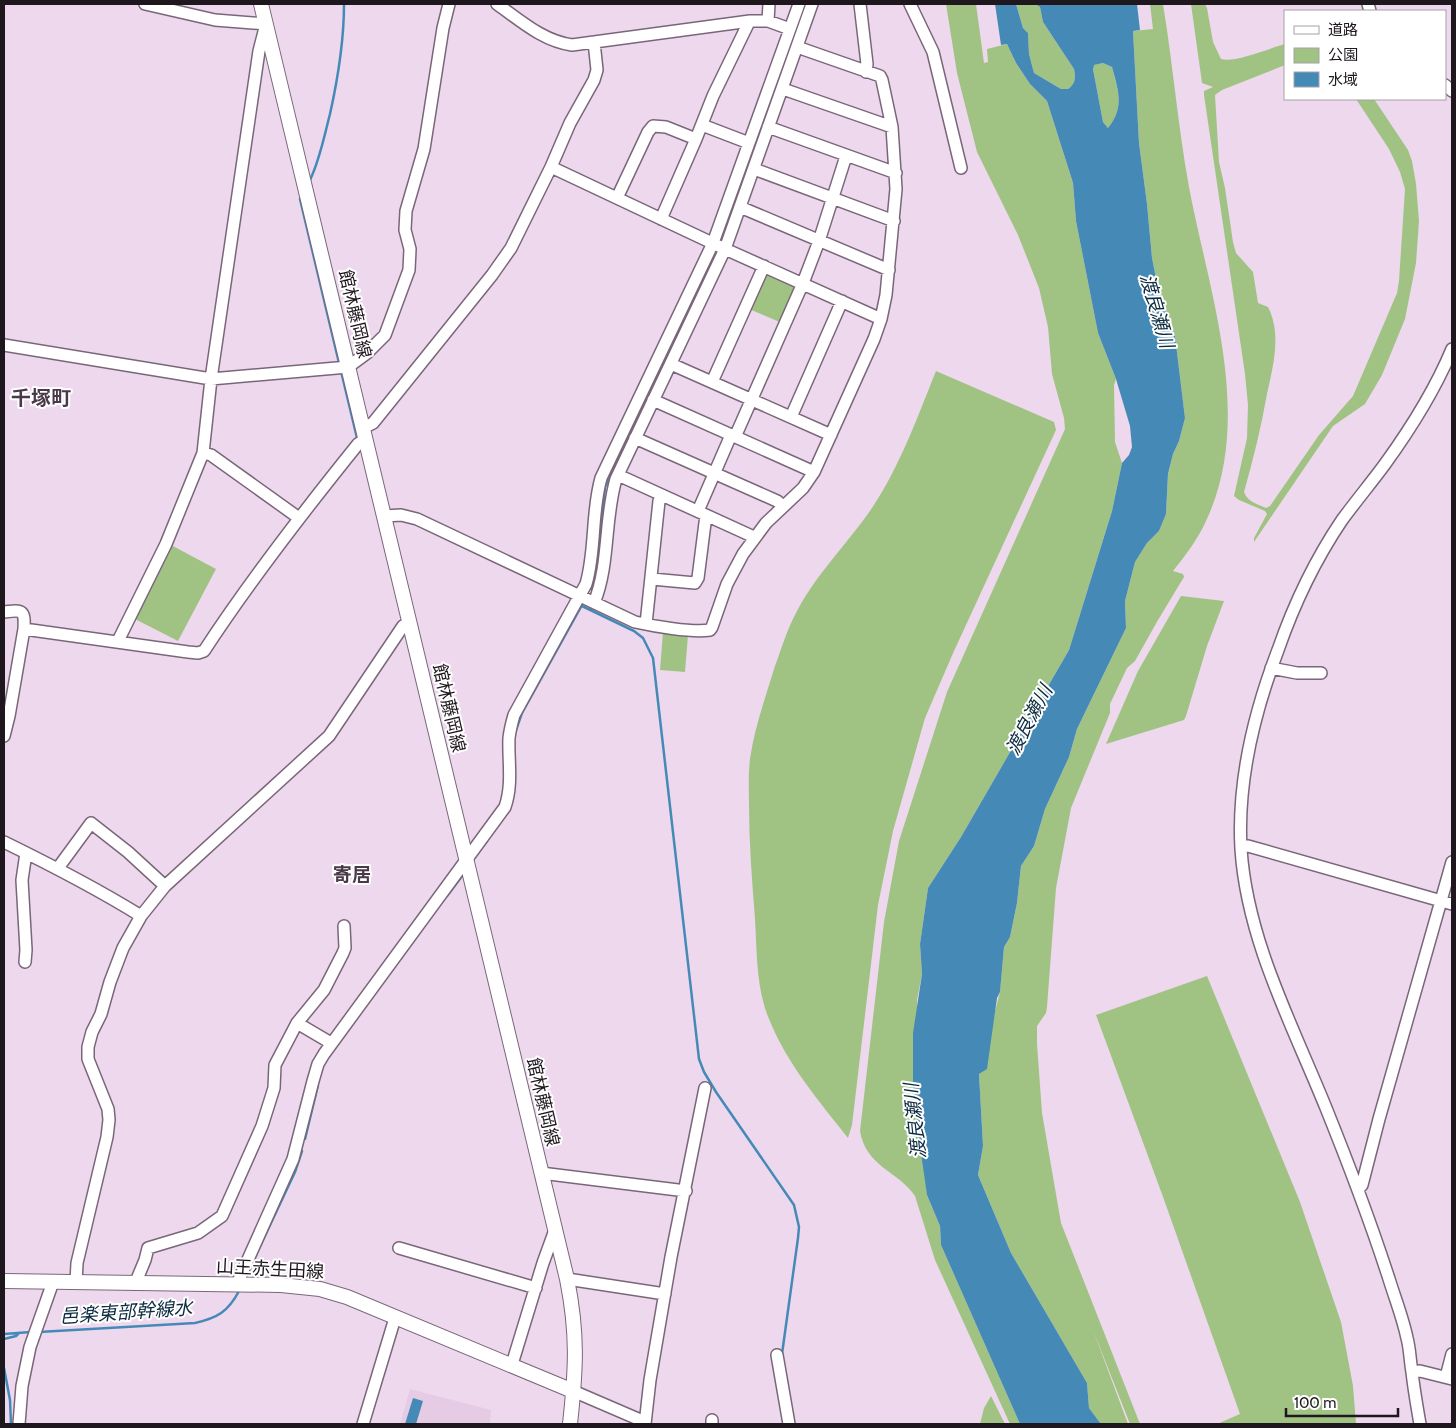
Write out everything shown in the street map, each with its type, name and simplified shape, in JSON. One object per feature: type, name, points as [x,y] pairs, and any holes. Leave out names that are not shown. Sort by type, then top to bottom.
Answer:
[{"type":"main road","name":"館林藤岡線","points":[[261,4],[567,1279],[575,1330],[576,1350],[570,1424]]},
{"type":"main road","name":"山王赤生田線","points":[[4,1280],[76,1283],[281,1285],[320,1289],[347,1297],[573,1392]]},
{"type":"street","points":[[118,641],[166,544],[203,453],[211,379],[259,52],[266,24],[215,20],[145,4]]},
{"type":"street","points":[[4,346],[211,379],[348,367],[367,353],[385,335],[409,270],[410,250],[405,230],[406,211],[424,148],[443,28],[449,4]]},
{"type":"street","points":[[497,4],[538,34],[572,45],[750,21],[768,21],[790,29]]},
{"type":"street","points":[[768,21],[769,4]]},
{"type":"street","points":[[237,1284],[293,1159],[318,1064],[331,1043],[440,898],[466,858],[505,807],[510,782],[509,737],[514,715],[586,584],[590,567],[597,496],[601,478],[713,243],[799,4]]},
{"type":"street","points":[[594,604],[602,578],[611,497],[618,475],[725,249],[812,4]]},
{"type":"street","points":[[860,4],[867,64],[866,72]]},
{"type":"street","points":[[910,4],[933,52],[961,168]]},
{"type":"street","points":[[660,219],[713,96],[750,21]]},
{"type":"street","points":[[24,629],[188,652],[198,653],[204,651],[299,518],[504,258],[551,167],[570,123],[594,80],[597,70],[594,42]]},
{"type":"street","points":[[385,516],[401,515],[417,519],[625,618],[646,624],[710,630],[715,622],[729,578],[754,537],[803,488],[814,472],[881,319],[889,270],[896,173],[892,127],[882,80],[880,76],[797,47]]},
{"type":"street","points":[[782,89],[892,127]]},
{"type":"street","points":[[702,125],[749,143]]},
{"type":"street","points":[[617,198],[648,132],[653,126],[666,127],[696,139]]},
{"type":"street","points":[[768,127],[896,173]]},
{"type":"street","points":[[652,579],[695,582],[698,578],[702,513],[714,473],[752,399],[803,283],[819,241],[846,156]]},
{"type":"street","points":[[551,167],[725,249],[881,319]]},
{"type":"street","points":[[754,168],[894,221]]},
{"type":"street","points":[[740,207],[889,270]]},
{"type":"street","points":[[712,382],[764,266]]},
{"type":"street","points":[[791,417],[842,301]]},
{"type":"street","points":[[1420,1424],[1408,1339],[1373,1229],[1270,970],[1248,896],[1241,847],[1241,807],[1245,770],[1252,735],[1271,668],[1286,627],[1315,565],[1341,521],[1386,463],[1446,377],[1452,349]]},
{"type":"street","points":[[671,364],[831,435]]},
{"type":"street","points":[[653,400],[814,472]]},
{"type":"street","points":[[635,438],[777,501],[783,506]]},
{"type":"street","points":[[203,453],[211,455],[299,518]]},
{"type":"street","points":[[618,475],[754,537]]},
{"type":"street","points":[[646,624],[659,501],[662,495]]},
{"type":"street","points":[[4,612],[18,610],[25,616],[4,736]]},
{"type":"street","points":[[76,1283],[77,1263],[107,1137],[109,1120],[108,1109],[88,1058],[88,1047],[123,948],[141,916],[165,886],[329,736],[403,626],[410,622]]},
{"type":"street","points":[[1271,668],[1297,673],[1321,674]]},
{"type":"street","points":[[58,868],[91,823],[128,852],[165,886]]},
{"type":"street","points":[[4,842],[99,890],[141,916]]},
{"type":"street","points":[[1241,847],[1248,846],[1447,902]]},
{"type":"street","points":[[25,962],[22,880],[26,853]]},
{"type":"street","points":[[1358,1189],[1362,1185],[1382,1110],[1447,902],[1452,862]]},
{"type":"street","points":[[135,1284],[148,1248],[198,1233],[222,1216],[262,1126],[274,1088],[275,1065],[298,1023],[324,990],[343,953],[345,948],[344,926]]},
{"type":"street","points":[[298,1023],[331,1043]]},
{"type":"street","points":[[573,1392],[645,1423],[650,1380],[665,1294],[705,1088]]},
{"type":"street","points":[[541,1173],[686,1191]]},
{"type":"street","points":[[509,1365],[513,1361],[555,1230]]},
{"type":"street","points":[[400,1248],[536,1288]]},
{"type":"street","points":[[567,1279],[665,1294]]},
{"type":"street","points":[[19,1424],[22,1386],[35,1332],[53,1282]]},
{"type":"street","points":[[363,1424],[395,1318]]},
{"type":"street","points":[[1412,1372],[1420,1371],[1449,1378],[1452,1354]]},
{"type":"street","points":[[777,1355],[789,1424]]},
{"type":"shaded area","points":[[410,1389],[491,1410],[490,1424],[400,1424]]},
{"type":"green space","points":[[946,4],[976,4],[984,63],[988,62],[987,49],[1007,44],[1016,63],[1030,84],[1047,101],[1073,183],[1076,221],[1098,333],[1116,379],[1114,385],[1115,442],[1122,463],[1112,511],[1069,650],[961,837],[928,888],[920,944],[922,974],[917,1000],[927,1195],[940,1226],[941,1245],[1020,1424],[1010,1424],[935,1260],[915,1196],[869,1153],[863,1143],[860,1131],[884,922],[899,841],[947,692],[1065,429],[1064,418],[1052,374],[1048,327],[1039,288],[1018,235],[977,152],[957,73]]},
{"type":"green space","points":[[1016,4],[1035,4],[1040,7],[1043,22],[1074,69],[1074,80],[1068,89],[1061,89],[1034,73],[1029,54],[1028,33],[1023,28]]},
{"type":"green space","points":[[1150,4],[1163,4],[1189,187],[1216,312],[1223,355],[1227,398],[1227,440],[1220,481],[1206,521],[1195,541],[1173,571],[1183,574],[1184,577],[1135,661],[1127,668],[1110,704],[1110,713],[1071,808],[1056,888],[1047,1007],[1046,1013],[1037,1026],[1042,1113],[1061,1223],[1140,1424],[1130,1424],[1093,1330],[1128,1424],[1101,1424],[1089,1408],[1087,1383],[1011,1253],[978,1175],[983,1146],[979,1074],[1000,992],[1004,947],[1010,937],[1017,903],[1021,866],[1034,846],[1045,809],[1069,757],[1077,729],[1126,628],[1125,601],[1135,562],[1147,543],[1159,531],[1166,514],[1168,475],[1185,418],[1175,336],[1158,288],[1152,258],[1139,143],[1133,31],[1153,29]]},
{"type":"green space","points":[[1191,4],[1205,4],[1213,42],[1221,59],[1235,59],[1284,44],[1284,65],[1222,90],[1215,95],[1219,162],[1233,242],[1236,253],[1253,272],[1258,303],[1268,307],[1275,328],[1272,372],[1254,456],[1244,492],[1256,504],[1266,508],[1270,506],[1319,435],[1353,396],[1397,293],[1405,189],[1400,172],[1389,149],[1357,100],[1375,100],[1408,150],[1416,184],[1419,221],[1416,263],[1405,319],[1382,375],[1365,404],[1333,426],[1254,542],[1254,538],[1267,514],[1265,511],[1234,496],[1247,438],[1248,405],[1204,95],[1204,91],[1213,87],[1202,83]]},
{"type":"green space","points":[[1103,63],[1112,67],[1119,99],[1117,113],[1108,128],[1103,122],[1093,69],[1093,65]]},
{"type":"green space","points":[[769,275],[795,286],[796,290],[782,323],[749,309],[764,276]]},
{"type":"green space","points":[[936,371],[1054,422],[1056,430],[925,718],[893,831],[878,905],[852,1125],[848,1138],[794,1067],[776,1036],[765,1007],[758,970],[751,862],[750,759],[754,736],[774,669],[793,618],[823,571],[863,521],[882,492],[907,441]]},
{"type":"green space","points":[[171,545],[216,569],[178,641],[133,618]]},
{"type":"green space","points":[[1181,596],[1224,601],[1207,646],[1184,720],[1106,744],[1138,671]]},
{"type":"green space","points":[[663,632],[688,635],[685,672],[660,670]]},
{"type":"green space","points":[[1207,976],[1300,1202],[1341,1322],[1353,1386],[1356,1424],[1217,1424],[1240,1414],[1096,1015]]},
{"type":"green space","points":[[991,1396],[1005,1424],[980,1424],[984,1408]]},
{"type":"water","name":"渡良瀬川","points":[[995,4],[1016,4],[1023,28],[1028,33],[1029,54],[1034,73],[1061,89],[1068,89],[1074,80],[1074,69],[1043,22],[1040,7],[1035,4],[1137,4],[1140,30],[1133,31],[1139,143],[1152,258],[1158,288],[1175,336],[1185,418],[1168,474],[1166,514],[1159,531],[1147,543],[1135,562],[1125,601],[1126,628],[1077,729],[1069,757],[1045,809],[1034,846],[1021,866],[1017,903],[1010,937],[1004,947],[1000,992],[997,998],[987,1069],[979,1074],[983,1146],[978,1175],[1011,1253],[1087,1383],[1089,1408],[1101,1424],[1020,1424],[941,1245],[940,1226],[927,1195],[913,1097],[913,1033],[922,974],[920,944],[928,888],[961,837],[1069,650],[1112,511],[1122,463],[1129,455],[1132,447],[1130,426],[1116,379],[1098,333],[1076,221],[1073,183],[1047,101],[1030,84],[1016,63],[1007,44],[1001,45]],"holes":[[[1103,63],[1112,67],[1119,98],[1117,113],[1108,128],[1103,122],[1093,69],[1094,65]]]},
{"type":"water","points":[[413,1398],[423,1401],[416,1424],[405,1424]]},
{"type":"waterway","points":[[310,180],[322,148],[336,87],[342,46],[344,4]]},
{"type":"waterway","name":"邑楽東部幹線水","points":[[793,38],[805,4]]},
{"type":"waterway","name":"邑楽東部幹線水","points":[[764,121],[792,42]]},
{"type":"waterway","name":"邑楽東部幹線水","points":[[720,241],[762,124]]},
{"type":"waterway","points":[[302,196],[300,199],[339,363]]},
{"type":"waterway","name":"邑楽東部幹線水","points":[[667,354],[717,249]]},
{"type":"waterway","name":"邑楽東部幹線水","points":[[591,589],[598,564],[605,487],[662,367]]},
{"type":"waterway","points":[[341,371],[357,438]]},
{"type":"waterway","name":"邑楽東部幹線水","points":[[516,730],[522,713],[582,605]]},
{"type":"waterway","points":[[582,606],[634,631],[643,638],[653,658],[699,1059],[704,1072],[716,1092],[794,1205],[799,1227],[782,1354]]},
{"type":"waterway","name":"邑楽東部幹線水","points":[[475,857],[487,841]]},
{"type":"waterway","name":"邑楽東部幹線水","points":[[447,896],[465,872]]},
{"type":"waterway","name":"邑楽東部幹線水","points":[[305,1139],[318,1085]]},
{"type":"waterway","name":"邑楽東部幹線水","points":[[254,1259],[295,1172],[302,1151]]},
{"type":"waterway","name":"邑楽東部幹線水","points":[[39,1332],[195,1323],[210,1319],[221,1313],[231,1304],[239,1291]]},
{"type":"waterway","name":"邑楽東部幹線水","points":[[4,1334],[31,1332]]},
{"type":"waterway","name":"邑楽東部幹線水","points":[[4,1339],[16,1336],[19,1333]]},
{"type":"waterway","points":[[4,1368],[10,1400],[11,1424]]},
{"type":"district","name":"千塚町","points":[[41,398]]},
{"type":"district","name":"寄居","points":[[352,874]]}]
